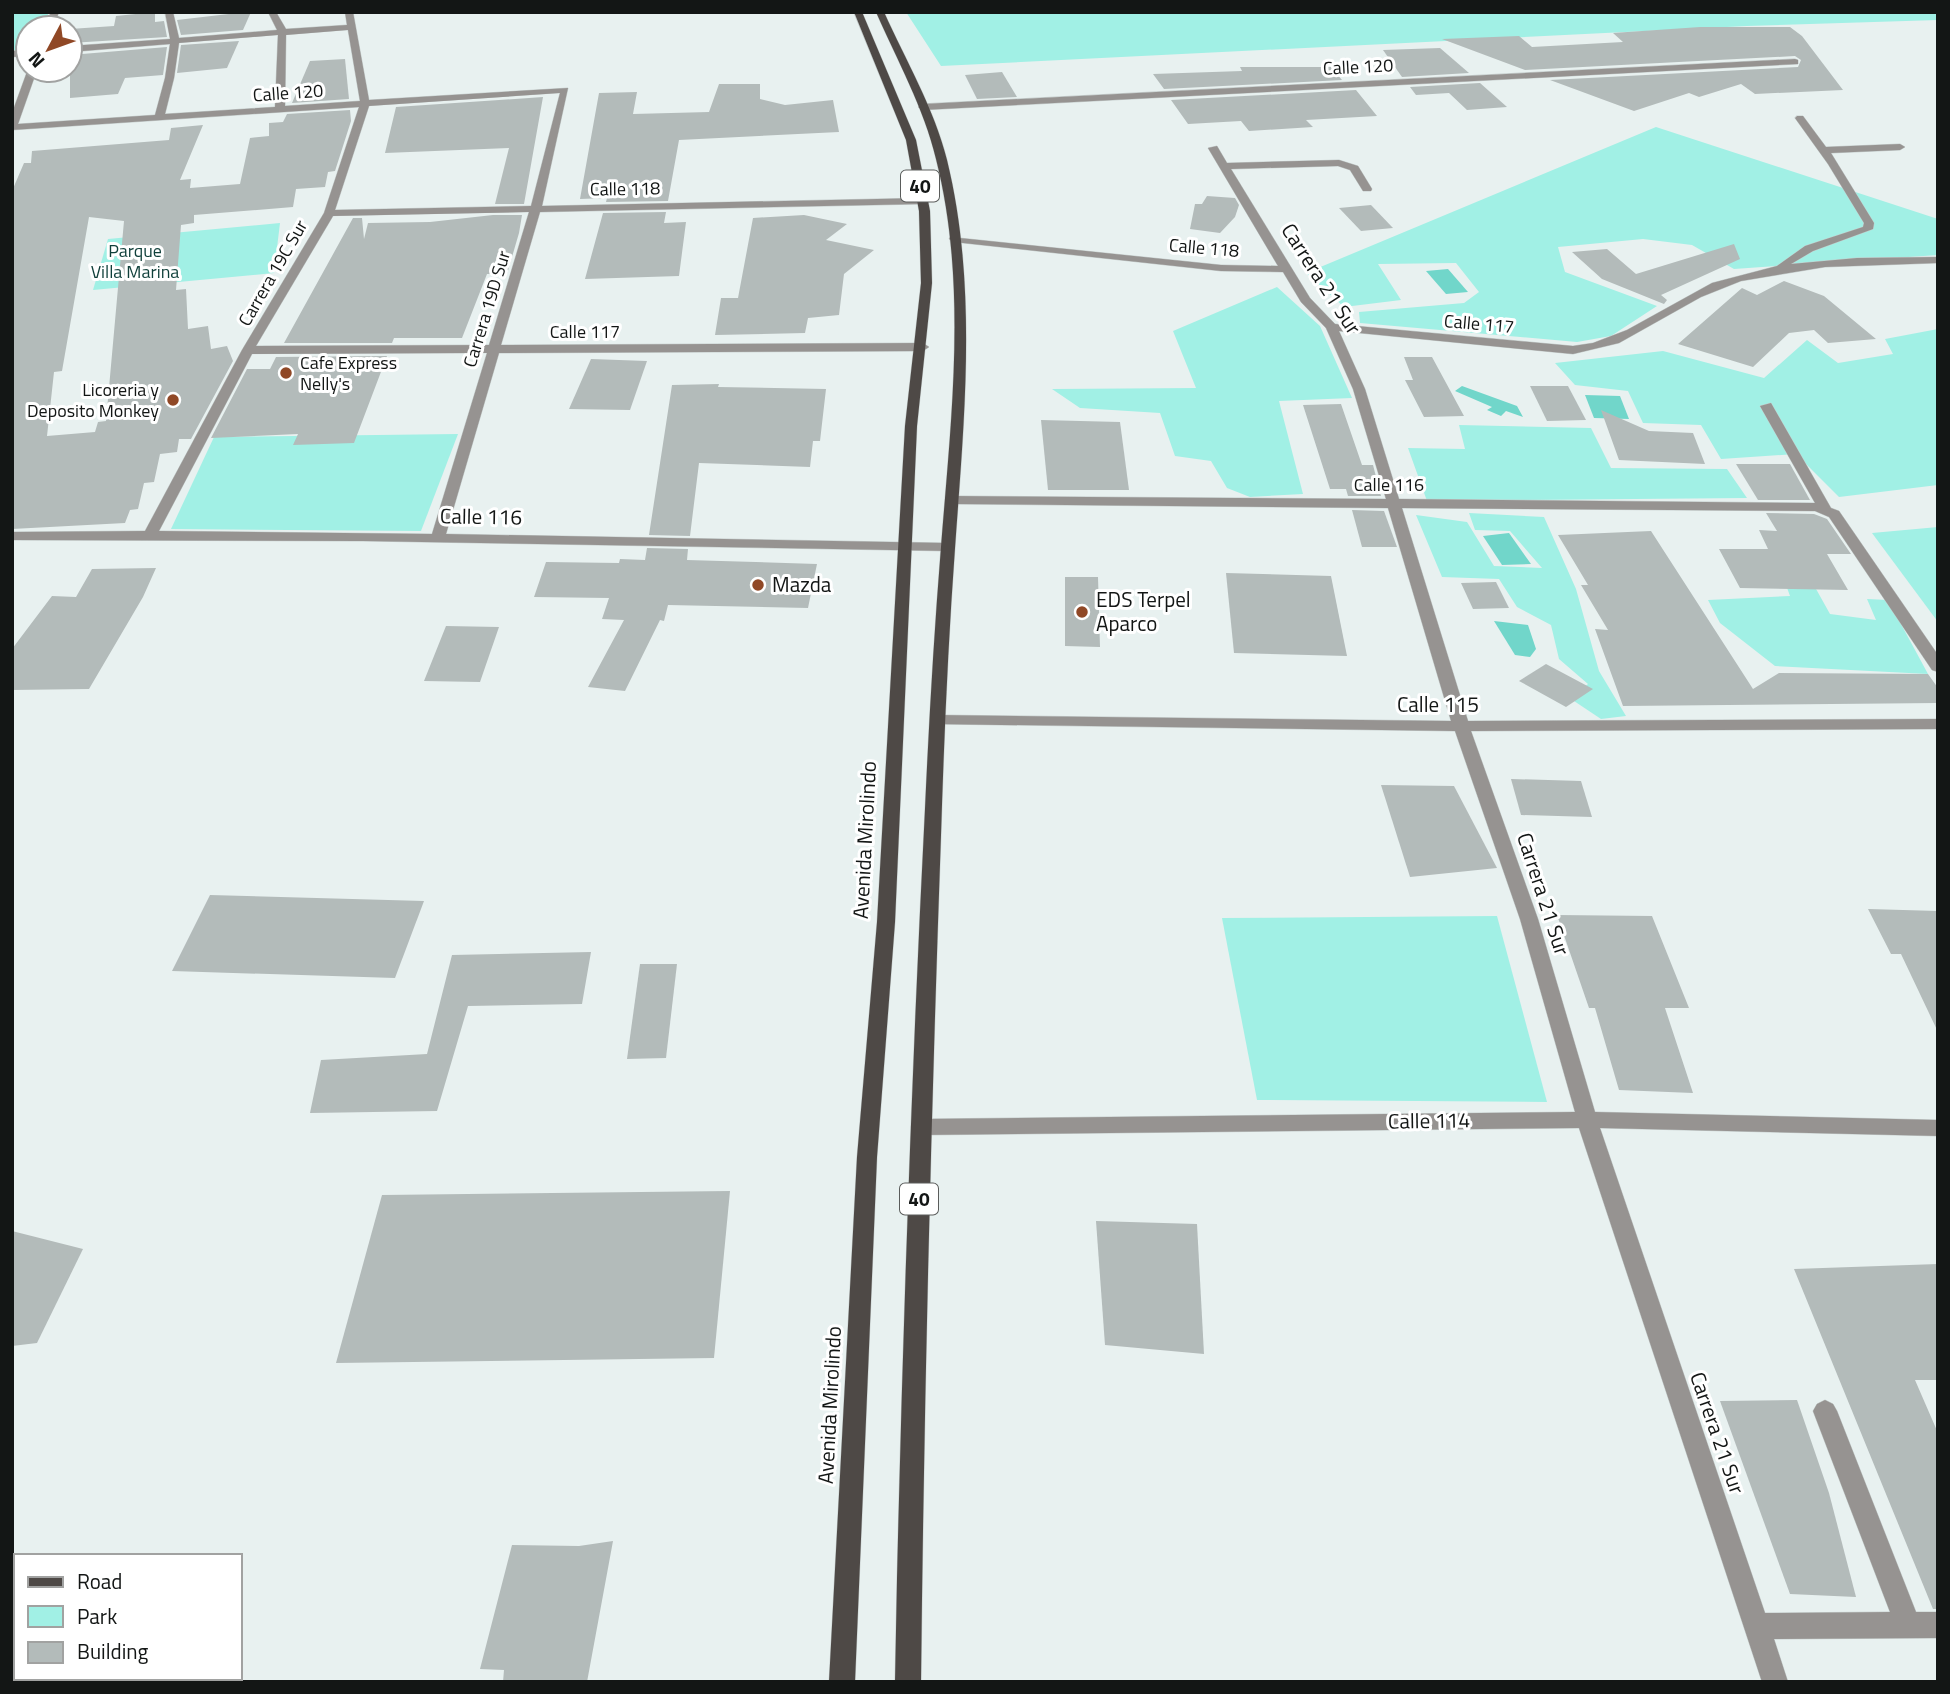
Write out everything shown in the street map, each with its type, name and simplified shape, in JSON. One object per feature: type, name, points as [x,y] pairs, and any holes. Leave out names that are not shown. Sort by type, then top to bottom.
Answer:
[{"type":"main road","name":"Avenida Mirolindo","points":[[842,1682],[867,1157],[885,934],[911,426],[923,347],[927,268],[923,201],[911,141],[858,12]]},
{"type":"main road","name":"40","points":[[880,12],[923,107],[941,158],[954,239],[960,311],[952,500],[937,720],[921,1127],[908,1682]]},
{"type":"street","points":[[159,117],[170,81],[175,38],[169,12]]},
{"type":"street","points":[[272,12],[282,31],[282,101],[279,109]]},
{"type":"street","name":"Carrera 19C Sur","points":[[150,535],[248,350],[329,213],[365,103],[349,12]]},
{"type":"street","points":[[84,48],[175,38],[350,27]]},
{"type":"street","name":"Calle 120","points":[[923,107],[1795,62]]},
{"type":"street","points":[[12,127],[27,84]]},
{"type":"street","name":"Calle 120","points":[[12,127],[565,90]]},
{"type":"street","name":"Carrera 19D Sur","points":[[438,537],[536,208],[565,90]]},
{"type":"street","points":[[1780,270],[1788,259],[1868,229],[1869,223],[1800,118]]},
{"type":"street","points":[[1823,150],[1900,147]]},
{"type":"street","name":"Carrera 21 Sur","points":[[1213,148],[1305,300],[1331,327],[1359,389],[1391,505],[1461,726],[1529,919],[1587,1120],[1775,1682]]},
{"type":"street","points":[[1224,166],[1339,163],[1354,168],[1367,189]]},
{"type":"street","name":"Calle 118","points":[[329,213],[923,201]]},
{"type":"street","name":"Calle 118","points":[[954,239],[1221,268],[1285,269]]},
{"type":"street","name":"Calle 117","points":[[1331,327],[1573,351],[1598,348],[1622,340],[1713,286],[1734,278],[1780,270],[1938,260]]},
{"type":"street","name":"Calle 117","points":[[248,350],[923,347]]},
{"type":"street","points":[[1766,406],[1825,509],[1834,514],[1938,667]]},
{"type":"street","name":"Calle 116","points":[[952,500],[1825,509]]},
{"type":"street","name":"Calle 116","points":[[12,536],[438,537],[948,547]]},
{"type":"street","name":"Calle 115","points":[[937,720],[1461,726],[1938,724]]},
{"type":"street","name":"Calle 114","points":[[921,1127],[1587,1120],[1938,1128]]},
{"type":"street","points":[[1825,1411],[1908,1626]]},
{"type":"street","points":[[1758,1626],[1938,1625]]},
{"type":"green space","points":[[12,12],[49,12],[14,14],[12,53]]},
{"type":"green space","points":[[906,12],[1938,12],[1938,20],[1747,26],[941,66]]},
{"type":"green space","points":[[1656,127],[1938,219],[1938,255],[1734,269],[1692,245],[1643,239],[1558,247],[1565,272],[1657,306],[1611,336],[1577,342],[1360,323],[1359,312],[1464,303],[1479,292],[1456,263],[1378,264],[1401,300],[1344,307],[1306,273]]},
{"type":"green space","name":"Parque Villa Marina","points":[[280,223],[274,273],[93,290],[108,239]]},
{"type":"green space","points":[[1277,287],[1320,326],[1352,398],[1279,401],[1303,494],[1250,497],[1227,488],[1211,461],[1175,456],[1160,413],[1080,408],[1052,389],[1196,388],[1173,331]]},
{"type":"green space","points":[[1938,329],[1938,485],[1839,497],[1796,454],[1721,459],[1701,425],[1643,423],[1628,391],[1575,385],[1555,363],[1663,351],[1764,378],[1807,340],[1838,363],[1893,354],[1885,339]]},
{"type":"green space","points":[[1459,425],[1591,428],[1611,468],[1727,469],[1747,498],[1427,501],[1408,448],[1465,449]]},
{"type":"green space","points":[[458,434],[421,531],[171,529],[214,437]]},
{"type":"green space","points":[[1469,513],[1544,517],[1576,589],[1599,671],[1626,716],[1601,719],[1571,699],[1588,684],[1559,659],[1551,625],[1517,607],[1499,579],[1442,577],[1416,515],[1467,522],[1494,566],[1542,568],[1510,531],[1475,530]]},
{"type":"green space","points":[[1938,527],[1938,622],[1872,533]]},
{"type":"green space","points":[[1781,571],[1806,571],[1830,614],[1876,620],[1867,599],[1888,600],[1928,674],[1775,666],[1720,623],[1708,600],[1790,596]]},
{"type":"green space","points":[[1497,916],[1547,1102],[1257,1100],[1222,918]]},
{"type":"water","points":[[1448,269],[1468,292],[1446,294],[1426,271]]},
{"type":"water","points":[[1462,386],[1517,406],[1523,417],[1506,411],[1501,416],[1487,410],[1492,407],[1455,391]]},
{"type":"water","points":[[1585,395],[1620,396],[1629,419],[1594,418]]},
{"type":"water","points":[[1509,533],[1531,564],[1502,565],[1483,536]]},
{"type":"water","points":[[1494,621],[1528,625],[1536,649],[1530,657],[1515,655]]},
{"type":"building","points":[[155,12],[155,22],[164,21],[167,37],[84,42],[84,28],[114,26],[116,16]]},
{"type":"building","points":[[251,12],[243,30],[181,35],[177,20]]},
{"type":"building","points":[[1700,27],[1790,27],[1802,36],[1843,90],[1755,94],[1741,84],[1699,97],[1689,93],[1634,111],[1550,80],[1798,67],[1801,60],[1795,56],[1525,70],[1442,39],[1519,36],[1532,47],[1623,42],[1613,33]]},
{"type":"building","points":[[239,41],[227,68],[177,73],[181,45]]},
{"type":"building","points":[[167,47],[163,75],[125,78],[118,94],[70,98],[70,84],[84,84],[84,54]]},
{"type":"building","points":[[1440,48],[1469,73],[1402,77],[1383,50]]},
{"type":"building","points":[[345,59],[349,99],[292,103],[310,61]]},
{"type":"building","points":[[1240,67],[1331,67],[1342,80],[1164,89],[1153,74],[1242,71]]},
{"type":"building","points":[[1002,72],[1017,97],[977,99],[965,75]]},
{"type":"building","points":[[1480,83],[1507,107],[1467,110],[1449,93],[1416,95],[1410,87]]},
{"type":"building","points":[[719,84],[760,84],[760,99],[785,105],[833,100],[839,132],[679,140],[668,201],[606,202],[607,198],[580,199],[599,93],[637,92],[633,114],[709,112]]},
{"type":"building","points":[[1356,90],[1377,116],[1306,120],[1313,127],[1249,131],[1241,121],[1188,124],[1171,100]]},
{"type":"building","points":[[543,97],[524,204],[495,204],[509,148],[385,153],[396,107]]},
{"type":"building","points":[[350,110],[351,121],[335,171],[328,172],[325,187],[296,189],[293,207],[194,215],[194,223],[181,225],[176,290],[186,289],[188,329],[208,326],[211,349],[227,346],[233,361],[191,439],[179,439],[177,452],[160,454],[154,482],[144,483],[138,509],[130,510],[125,523],[12,529],[12,191],[24,163],[31,163],[32,151],[169,140],[171,128],[203,125],[180,180],[191,179],[190,188],[240,184],[250,138],[269,136],[269,123],[283,122],[287,114]],"holes":[[[89,217],[124,221],[106,421],[98,422],[95,432],[47,436],[54,372],[62,371]]]},
{"type":"building","points":[[1207,196],[1235,198],[1239,205],[1235,217],[1220,233],[1190,229],[1195,204],[1202,204]]},
{"type":"building","points":[[1371,205],[1393,228],[1361,231],[1339,208]]},
{"type":"building","points":[[666,212],[664,223],[686,222],[679,276],[585,279],[603,213]]},
{"type":"building","points":[[493,215],[522,215],[519,233],[507,274],[487,274],[462,338],[394,338],[392,343],[284,343],[353,218],[362,218],[364,239],[368,223],[430,222]]},
{"type":"building","points":[[804,215],[847,224],[826,240],[874,250],[844,274],[839,315],[808,318],[805,333],[715,335],[721,298],[738,298],[753,218]]},
{"type":"building","points":[[1734,244],[1740,259],[1661,295],[1667,300],[1664,304],[1602,279],[1572,252],[1607,249],[1636,274]]},
{"type":"building","points":[[1784,281],[1824,296],[1876,339],[1828,343],[1814,330],[1789,333],[1753,367],[1678,344],[1742,288],[1757,295]]},
{"type":"building","points":[[387,356],[354,443],[293,445],[298,434],[211,438],[247,369],[270,369],[276,357]]},
{"type":"building","points":[[1404,357],[1432,357],[1464,416],[1424,417],[1405,380],[1413,380]]},
{"type":"building","points":[[591,359],[647,361],[630,410],[569,409]]},
{"type":"building","points":[[719,384],[718,387],[826,389],[820,441],[813,441],[810,467],[699,463],[690,536],[649,535],[672,385]]},
{"type":"building","points":[[1530,386],[1568,386],[1586,420],[1547,421]]},
{"type":"building","points":[[1341,404],[1362,465],[1373,465],[1381,496],[1348,496],[1346,489],[1330,489],[1303,405]]},
{"type":"building","points":[[1601,410],[1649,431],[1693,433],[1705,464],[1619,460]]},
{"type":"building","points":[[1041,420],[1120,422],[1129,490],[1048,490]]},
{"type":"building","points":[[1736,464],[1790,464],[1810,500],[1758,500]]},
{"type":"building","points":[[1352,510],[1384,511],[1397,547],[1362,547]]},
{"type":"building","points":[[1766,513],[1814,514],[1827,519],[1851,554],[1827,554],[1848,590],[1740,588],[1719,549],[1768,549],[1759,530],[1777,531]]},
{"type":"building","points":[[1651,531],[1753,689],[1779,673],[1928,674],[1938,688],[1938,703],[1623,706],[1595,629],[1608,630],[1581,585],[1588,585],[1558,535]]},
{"type":"building","points":[[647,548],[688,549],[687,560],[817,564],[808,608],[668,605],[664,621],[660,620],[625,691],[588,687],[624,620],[602,619],[609,598],[534,597],[546,562],[619,563],[620,559],[645,560]]},
{"type":"building","points":[[156,568],[143,597],[89,689],[12,690],[12,649],[52,596],[76,597],[92,569]]},
{"type":"building","points":[[1226,573],[1331,576],[1347,656],[1234,653]]},
{"type":"building","name":"EDS Terpel Aparco","points":[[1065,577],[1098,577],[1100,647],[1065,646]]},
{"type":"building","points":[[1496,582],[1509,608],[1473,609],[1461,583]]},
{"type":"building","points":[[446,626],[499,627],[480,682],[424,681]]},
{"type":"building","points":[[1546,664],[1593,689],[1566,707],[1519,681]]},
{"type":"building","points":[[1511,779],[1581,781],[1592,817],[1521,815]]},
{"type":"building","points":[[1381,785],[1454,786],[1497,868],[1410,877]]},
{"type":"building","points":[[210,895],[424,901],[395,978],[172,971]]},
{"type":"building","points":[[1868,909],[1938,911],[1938,1032],[1901,954],[1891,954]]},
{"type":"building","points":[[1557,915],[1652,916],[1689,1008],[1665,1008],[1693,1093],[1619,1090],[1595,1008],[1589,1008]]},
{"type":"building","points":[[591,952],[582,1004],[468,1006],[437,1111],[310,1113],[321,1060],[427,1054],[452,955]]},
{"type":"building","points":[[640,964],[677,964],[666,1058],[627,1059]]},
{"type":"building","points":[[730,1191],[714,1358],[336,1363],[382,1195]]},
{"type":"building","points":[[1096,1221],[1197,1224],[1204,1354],[1105,1345]]},
{"type":"building","points":[[12,1231],[83,1249],[37,1343],[12,1346]]},
{"type":"building","points":[[1938,1264],[1938,1380],[1915,1380],[1938,1433],[1938,1609],[1933,1609],[1794,1269]]},
{"type":"building","points":[[1797,1400],[1829,1493],[1856,1597],[1790,1594],[1720,1401]]},
{"type":"building","points":[[613,1541],[587,1682],[503,1682],[504,1670],[480,1669],[512,1545],[579,1546]]},
{"type":"place","name":"Cafe Express Nelly's","points":[[286,373]]},
{"type":"place","name":"Licoreria y Deposito Monkey","points":[[173,400]]},
{"type":"place","name":"Mazda","points":[[758,585]]},
{"type":"place","name":"EDS Terpel Aparco","points":[[1082,612]]}]
